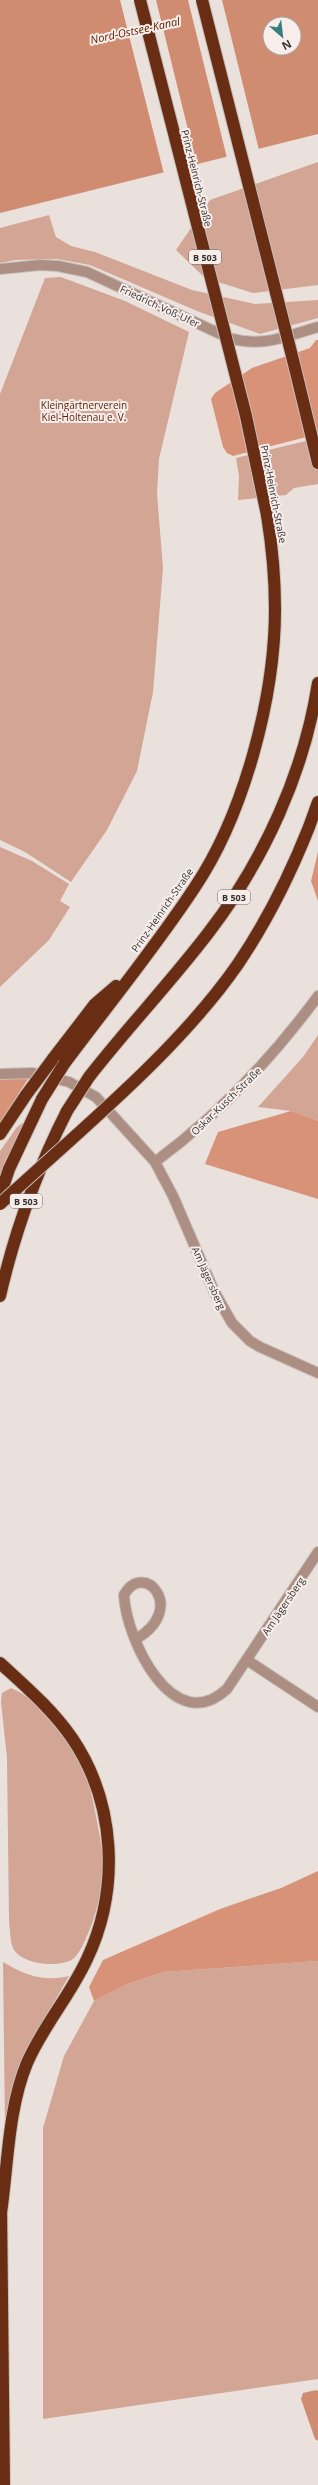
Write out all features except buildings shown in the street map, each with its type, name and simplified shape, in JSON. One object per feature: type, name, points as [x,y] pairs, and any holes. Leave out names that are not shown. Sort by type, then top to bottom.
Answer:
[{"type":"highway","name":"Prinz-Heinrich-Straße","points":[[58,1062],[134,971],[196,887],[217,847],[234,809],[257,740],[270,672],[275,609],[273,556],[267,515],[246,416],[140,0]]},
{"type":"highway","points":[[202,0],[318,463]]},
{"type":"highway","name":"B 503","points":[[0,1296],[11,1246],[26,1200],[48,1148],[67,1111],[89,1077],[127,1028],[209,932],[232,901],[257,858],[282,806],[302,755],[313,712],[318,682]]},
{"type":"highway","points":[[0,1204],[123,1090],[201,1011],[237,965],[254,939],[285,882],[318,802]]},
{"type":"highway","points":[[0,1134],[26,1095],[58,1062]]},
{"type":"highway","name":"B 503","points":[[0,1196],[9,1169],[58,1062]]},
{"type":"highway","points":[[0,1663],[43,1703],[72,1738],[94,1780],[107,1825],[109,1882],[102,1920],[91,1950],[69,1992],[39,2037],[17,2093],[1,2213]]},
{"type":"highway","points":[[0,2187],[4,2485]]},
{"type":"street","name":"Friedrich-Voß-Ufer","points":[[0,269],[40,265],[58,266],[87,272],[230,338],[246,343],[270,341],[318,327]]},
{"type":"street","name":"Oskar-Kusch-Straße","points":[[155,1162],[193,1134],[220,1109],[267,1060],[318,996]]},
{"type":"street","points":[[0,1074],[31,1073],[69,1082],[96,1097],[131,1133],[155,1162]]},
{"type":"street","name":"Am Jägersberg","points":[[155,1162],[173,1196],[217,1297],[232,1323],[250,1341],[266,1350],[318,1372]]},
{"type":"street","name":"Am Jägersberg","points":[[136,1639],[151,1628],[161,1608],[159,1595],[151,1585],[145,1583],[132,1585],[124,1595],[125,1608],[136,1639],[146,1666],[153,1675],[181,1699],[190,1703],[202,1704],[220,1696],[247,1660],[318,1552]]},
{"type":"street","points":[[247,1660],[318,1707]]},
{"type":"green space","points":[[318,162],[318,285],[253,293],[205,278],[176,250],[210,200]]},
{"type":"green space","points":[[49,215],[56,237],[71,246],[95,252],[192,290],[255,304],[318,300],[318,318],[260,334],[197,311],[90,265],[57,259],[15,260],[0,263],[0,228]]},
{"type":"green space","name":"Kleingärtnerverein Kiel-Holtenau e. V.","points":[[61,277],[125,301],[189,332],[159,459],[157,494],[163,568],[153,692],[137,771],[107,830],[71,882],[25,852],[0,840],[0,394],[45,278]]},
{"type":"green space","points":[[318,438],[318,484],[294,488],[286,495],[238,500],[239,476],[236,458]]},
{"type":"green space","points":[[0,847],[32,861],[69,884],[60,901],[70,907],[49,940],[0,987]]},
{"type":"green space","points":[[318,1035],[318,1121],[291,1111],[258,1107],[303,1057]]},
{"type":"green space","points":[[24,1122],[0,1183],[0,1151],[17,1127]]},
{"type":"green space","points":[[11,1688],[32,1701],[64,1735],[79,1759],[92,1795],[103,1855],[104,1865],[102,1882],[98,1903],[89,1931],[79,1952],[73,1959],[67,1962],[50,1964],[32,1961],[17,1954],[11,1942],[9,1921],[7,1758],[1,1702],[2,1693]]},
{"type":"green space","points":[[318,1961],[318,2379],[43,2419],[43,2128],[64,2056],[94,2001],[128,1984],[163,1972]]},
{"type":"green space","points":[[3,1962],[19,1971],[42,1978],[60,1978],[69,1976],[23,2056],[14,2082],[5,2127]]},
{"type":"shaded area","points":[[316,340],[318,340],[318,434],[233,456],[227,453],[223,447],[211,399],[215,393],[252,368],[310,348]]},
{"type":"shaded area","points":[[318,852],[318,901],[311,881]]},
{"type":"shaded area","points":[[32,1073],[18,1094],[26,1095],[0,1134],[0,1074]]},
{"type":"shaded area","points":[[291,1111],[318,1121],[318,1199],[205,1164],[218,1132]]},
{"type":"shaded area","points":[[318,1871],[318,1961],[163,1972],[128,1984],[94,2001],[89,1987],[103,1960],[220,1909],[281,1888]]},
{"type":"water","name":"Nord-Ostsee-Kanal","points":[[0,0],[318,0],[318,134],[0,213]]},
{"type":"water","points":[[316,2390],[318,2391],[318,2441],[315,2439],[301,2399],[303,2393]]},
{"type":"pier","points":[[120,0],[156,0],[197,166],[164,174]]},
{"type":"pier","points":[[188,0],[222,0],[259,150],[227,158]]}]
